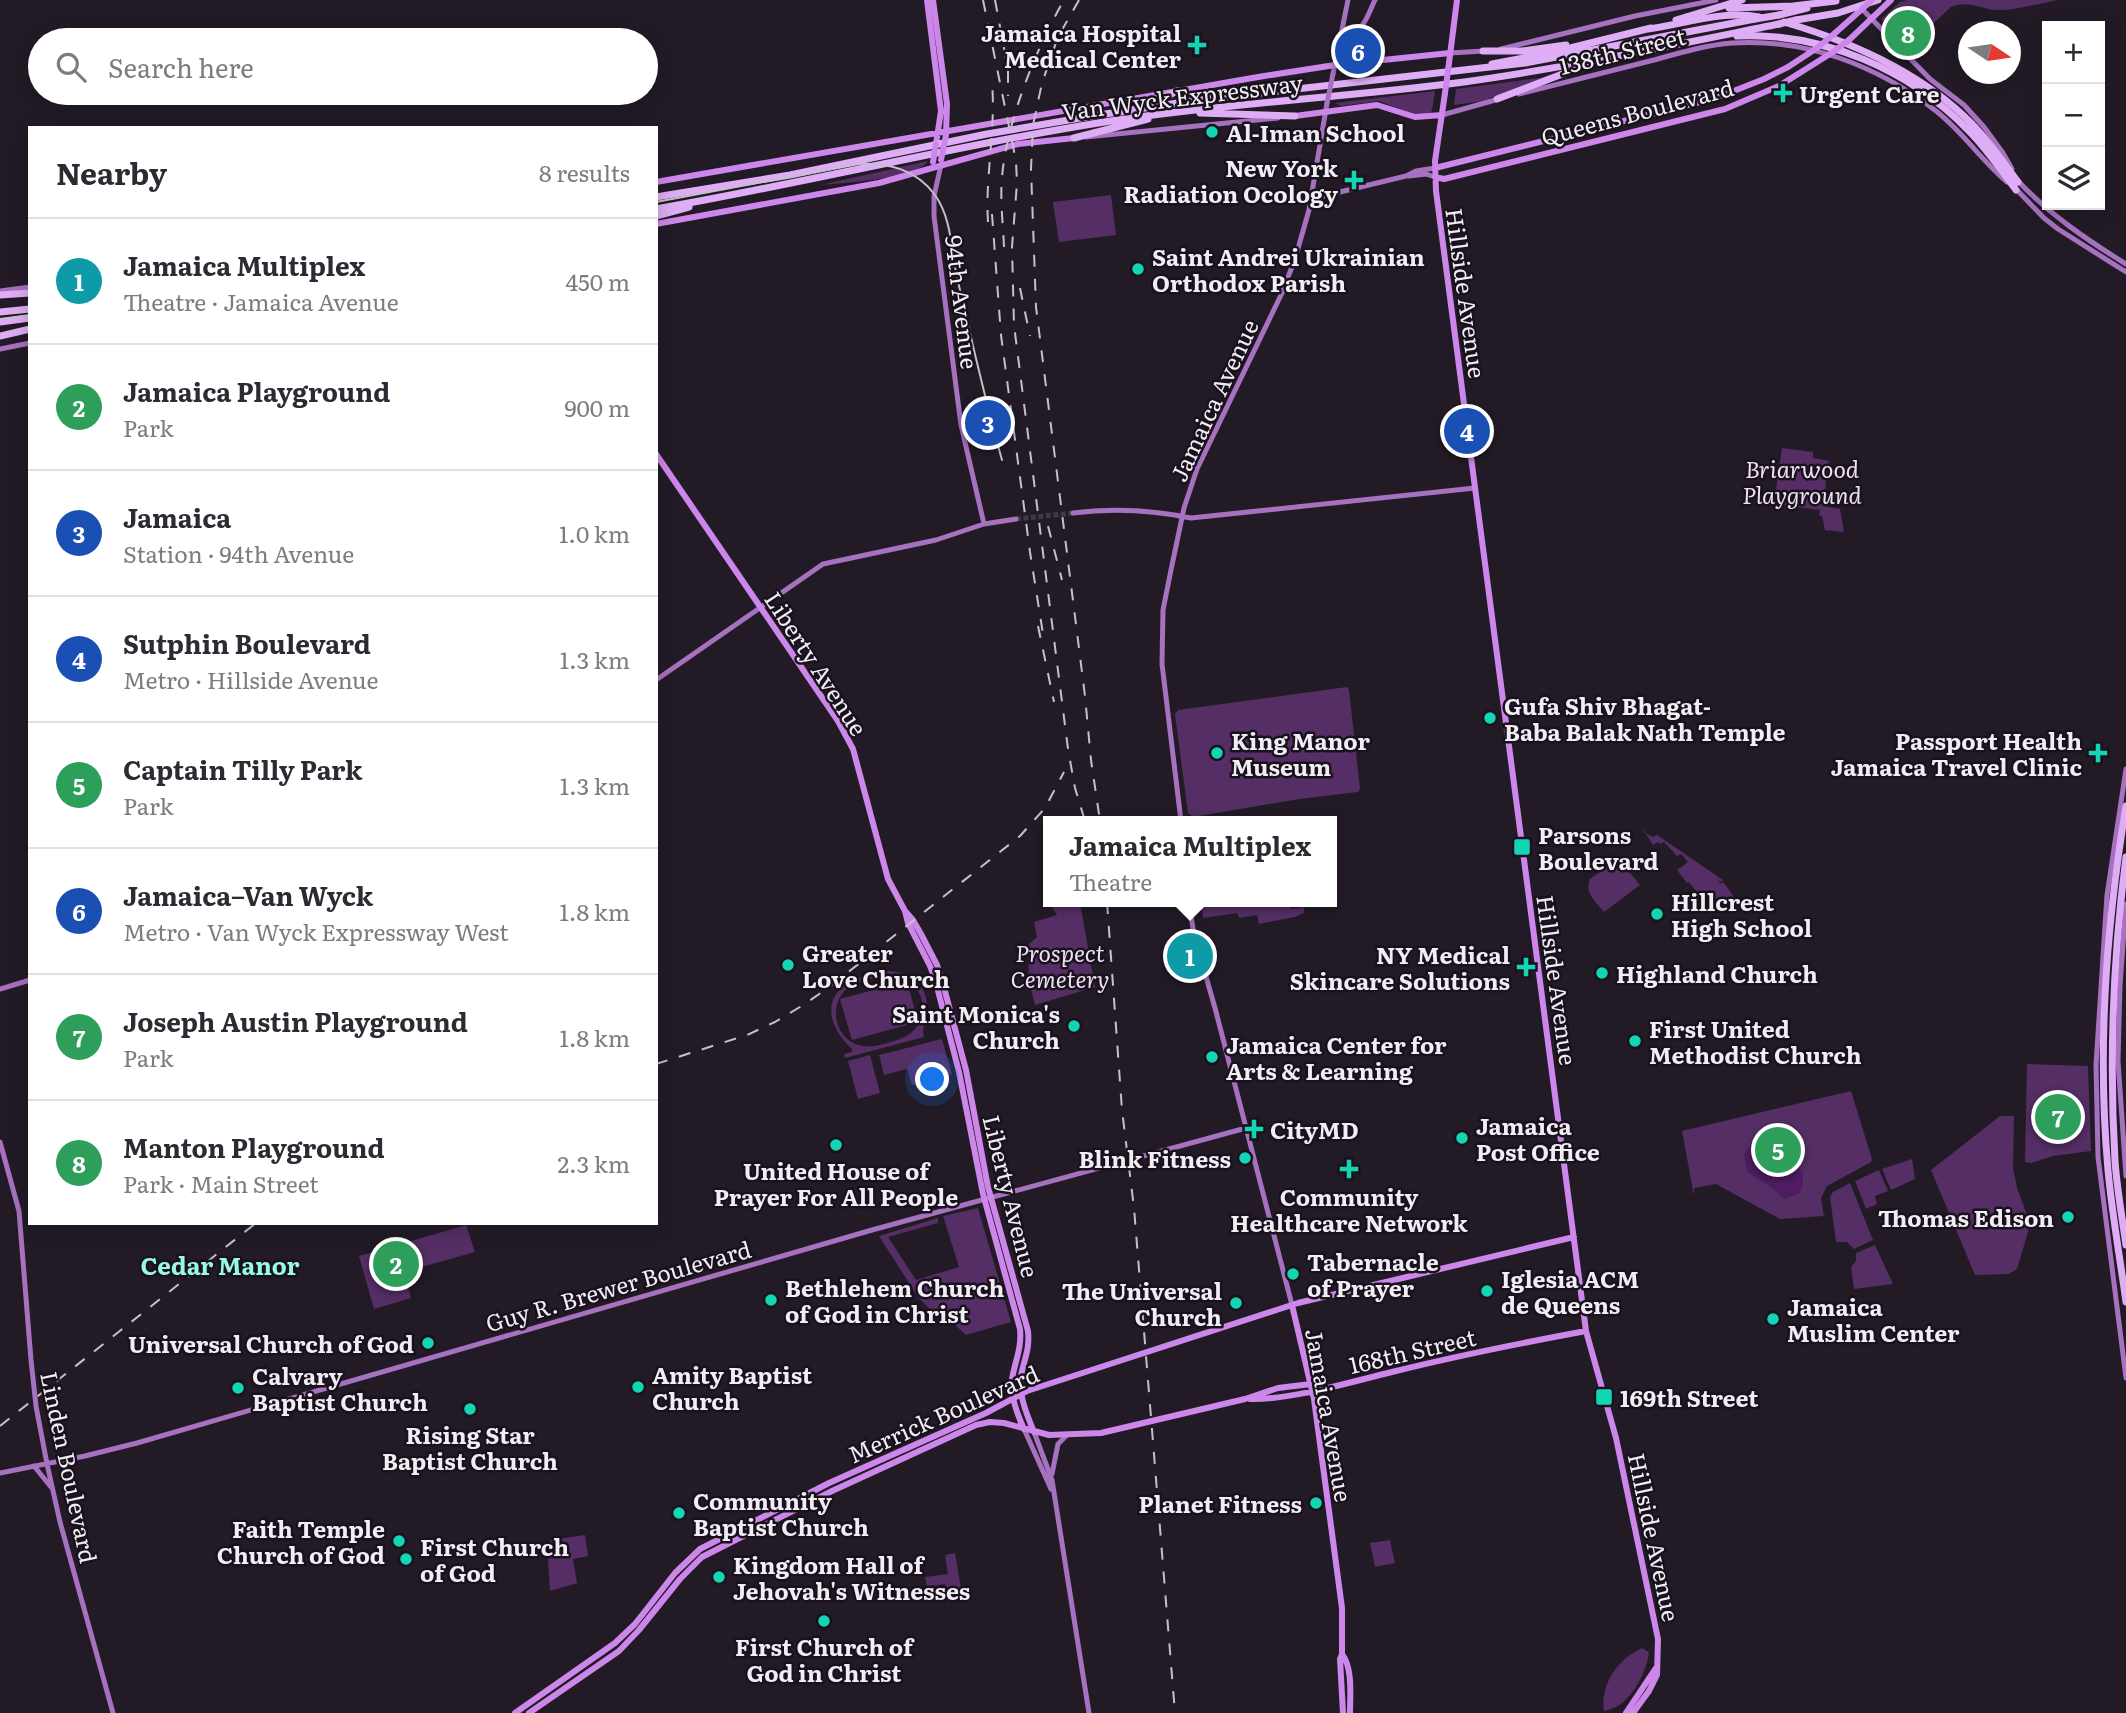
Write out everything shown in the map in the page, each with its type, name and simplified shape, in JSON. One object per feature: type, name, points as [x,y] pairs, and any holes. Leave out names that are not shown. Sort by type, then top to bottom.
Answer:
[{"type":"highway","points":[[1648,29],[1742,0]]},
{"type":"highway","points":[[1698,14],[1738,7],[1793,6],[1837,0]]},
{"type":"highway","name":"Van Wyck Expressway","points":[[658,209],[838,175],[1000,140],[1159,114],[1318,99],[1549,70],[1712,37],[1779,20],[1837,0]]},
{"type":"highway","name":"Van Wyck Expressway","points":[[658,197],[790,175],[987,134],[1115,112],[1541,61],[1755,19],[1796,20],[1838,13],[1878,0]]},
{"type":"highway","points":[[1465,71],[1648,29],[1719,16],[1750,15],[1787,23],[1852,47],[1906,73],[1954,107],[1981,134],[2017,186]]},
{"type":"highway","points":[[1712,37],[1758,35],[1794,39],[1845,52],[1885,69],[1918,89],[1959,121],[2017,186]]},
{"type":"highway","points":[[1483,51],[1522,51],[1591,42]]},
{"type":"highway","points":[[1497,99],[1610,58]]},
{"type":"highway","points":[[1115,112],[1177,91]]},
{"type":"highway","points":[[1174,112],[1295,116]]},
{"type":"highway","points":[[1074,138],[1159,114]]},
{"type":"highway","points":[[658,215],[709,200]]},
{"type":"highway","points":[[0,293],[28,293]]},
{"type":"highway","points":[[0,312],[28,309]]},
{"type":"highway","points":[[0,322],[28,318]]},
{"type":"highway","points":[[0,336],[28,329]]},
{"type":"highway","points":[[2126,806],[2111,919],[2104,1057],[2108,1172],[2126,1303]]},
{"type":"highway","points":[[2126,858],[2116,950],[2112,1063],[2115,1161],[2126,1245]]},
{"type":"main road","points":[[927,0],[942,134]]},
{"type":"main road","points":[[933,0],[947,104],[937,164]]},
{"type":"main road","name":"Jamaica Avenue","points":[[1180,816],[1167,723],[1161,640],[1165,600],[1182,516],[1202,459],[1286,286],[1303,235],[1348,0]]},
{"type":"main road","points":[[1341,33],[1354,33],[1360,29],[1376,0]]},
{"type":"main road","name":"Hillside Avenue","points":[[1457,0],[1435,177],[1586,1331],[1616,1438],[1659,1645],[1655,1670],[1657,1675],[1633,1713]]},
{"type":"main road","points":[[1450,53],[1519,45],[1635,16],[1716,0]]},
{"type":"main road","name":"Queens Boulevard","points":[[1406,176],[1416,171],[1716,98],[1788,67],[1834,34],[1872,0]]},
{"type":"main road","name":"Queens Boulevard","points":[[1311,199],[1406,176],[1426,174],[1444,179],[1709,113],[1769,91],[1798,76],[1849,40],[1870,17],[1891,0]]},
{"type":"main road","points":[[1862,9],[1930,79],[1964,105],[1984,127],[2003,153],[2017,186],[2044,218],[2126,272]]},
{"type":"main road","name":"138th Street","points":[[1442,115],[1709,46],[1758,43],[1815,49],[1870,70],[1908,91],[1962,133],[1990,166],[2017,186]]},
{"type":"main road","name":"Van Wyck Expressway","points":[[658,182],[1335,65],[1450,53]]},
{"type":"main road","name":"Van Wyck Expressway","points":[[658,224],[879,183],[937,164],[1018,144],[1326,113],[1377,105],[1415,117],[1442,115]]},
{"type":"main road","name":"94th Avenue","points":[[937,164],[934,216],[961,425],[984,524]]},
{"type":"main road","points":[[2017,186],[2058,218],[2126,264]]},
{"type":"main road","points":[[0,293],[28,287]]},
{"type":"main road","points":[[0,349],[28,343]]},
{"type":"main road","name":"Liberty Avenue","points":[[658,457],[848,736],[886,872],[905,911],[913,920],[937,964],[966,1070],[988,1199],[1020,1329],[1020,1352],[1012,1381],[1013,1398],[1054,1495]]},
{"type":"main road","points":[[1073,513],[1107,510],[1162,512],[1191,518],[1475,488]]},
{"type":"main road","points":[[658,679],[823,564],[932,541],[984,524],[1016,519]]},
{"type":"main road","points":[[2126,769],[2107,895],[2096,1061],[2098,1157],[2126,1378]]},
{"type":"main road","points":[[2126,904],[2118,1061],[2126,1177]]},
{"type":"main road","name":"Jamaica Avenue","points":[[1190,907],[1194,935],[1312,1387],[1342,1608],[1340,1659],[1343,1713]]},
{"type":"main road","points":[[0,989],[28,981]]},
{"type":"main road","name":"Guy R. Brewer Boulevard","points":[[0,1473],[137,1443],[872,1230],[1246,1128]]},
{"type":"main road","name":"Linden Boulevard","points":[[0,1142],[19,1211],[36,1406],[47,1464],[60,1522],[113,1713]]},
{"type":"main road","name":"Liberty Avenue","points":[[988,1199],[1028,1334],[1028,1354],[1021,1378],[1021,1394],[1051,1477],[1089,1713]]},
{"type":"main road","name":"Merrick Boulevard","points":[[514,1713],[617,1642],[635,1624],[675,1573],[700,1549],[829,1483],[986,1413],[1021,1394],[1292,1305],[1574,1237]]},
{"type":"main road","name":"168th Street","points":[[1245,1398],[1261,1399],[1586,1331]]},
{"type":"main road","name":"168th Street","points":[[1024,1429],[1049,1435],[1109,1432],[1278,1388],[1312,1387]]},
{"type":"main road","name":"Merrick Boulevard","points":[[529,1713],[619,1651],[702,1557],[832,1491],[976,1425],[998,1422],[1024,1429]]},
{"type":"main road","points":[[1051,1477],[1058,1446],[1067,1435]]},
{"type":"main road","points":[[34,1466],[53,1489]]},
{"type":"main road","name":"Jamaica Avenue","points":[[1342,1654],[1346,1658],[1350,1686],[1350,1713]]},
{"type":"main road","points":[[1626,1713],[1655,1670]]},
{"type":"green space","points":[[2058,0],[2002,10],[1968,4],[1957,5],[1951,7],[1908,47],[1881,19],[1900,2]]},
{"type":"green space","points":[[1546,77],[1483,101],[1454,105],[1456,89]]},
{"type":"green space","points":[[1435,91],[1430,114],[1418,115],[1379,101],[1341,106],[1335,103]]},
{"type":"green space","points":[[928,161],[921,167],[895,176],[820,185]]},
{"type":"green space","points":[[1111,195],[1116,235],[1059,242],[1053,202]]},
{"type":"green space","name":"Briarwood Playground","points":[[1782,448],[1813,452],[1813,458],[1829,461],[1823,506],[1840,509],[1844,532],[1825,530],[1822,516],[1819,515],[1820,510],[1774,504]]},
{"type":"green space","points":[[1347,687],[1360,789],[1358,792],[1192,816],[1188,813],[1175,714],[1178,710]]},
{"type":"green space","points":[[1640,825],[1647,834],[1653,837],[1657,835],[1723,880],[1720,882],[1717,878],[1720,884],[1723,882],[1735,898],[1714,914],[1677,870],[1688,862],[1681,854],[1677,856],[1664,842],[1653,845]]},
{"type":"green space","points":[[1618,858],[1640,885],[1604,912],[1592,897],[1590,879]]},
{"type":"green space","name":"Prospect Cemetery","points":[[1052,907],[1081,908],[1095,987],[1035,1005],[1029,981],[1028,945],[1037,937],[1034,922],[1057,915]]},
{"type":"green space","points":[[1202,907],[1304,907],[1304,913],[1295,917],[1259,924],[1257,915],[1239,918],[1237,913],[1203,918]]},
{"type":"green space","points":[[884,971],[909,976],[921,986],[927,1001],[924,1037],[845,1058],[844,1054],[852,1052],[852,1049],[838,1032],[831,1014],[835,996],[852,981]],"holes":[[[893,975],[913,984],[921,996],[923,1011],[918,1025],[904,1037],[886,1044],[862,1046],[853,1043],[845,1037],[837,1021],[836,1012],[842,994],[857,983]]]},
{"type":"green space","points":[[907,981],[918,1022],[852,1040],[840,999]]},
{"type":"green space","points":[[942,1039],[952,1074],[912,1085],[907,1069],[884,1075],[879,1055]]},
{"type":"green space","points":[[870,1055],[880,1093],[858,1099],[848,1061]]},
{"type":"green space","points":[[2027,1064],[2088,1066],[2091,1151],[2025,1162]]},
{"type":"green space","points":[[1851,1091],[1872,1159],[1827,1186],[1821,1198],[1824,1216],[1780,1219],[1716,1184],[1694,1188],[1694,1196],[1682,1131]]},
{"type":"green space","points":[[2000,1116],[2014,1116],[2013,1168],[2029,1223],[2028,1232],[2017,1269],[2009,1274],[1975,1275],[1931,1170]]},
{"type":"green space","points":[[1912,1159],[1915,1179],[1891,1190],[1882,1169]]},
{"type":"green space","points":[[1879,1170],[1888,1191],[1875,1196],[1877,1204],[1866,1209],[1855,1181]]},
{"type":"green space","points":[[1850,1183],[1873,1240],[1854,1249],[1847,1242],[1836,1242],[1830,1197],[1833,1192]]},
{"type":"green space","points":[[978,1208],[1011,1322],[966,1335],[955,1325],[943,1323],[918,1297],[879,1236],[938,1218],[938,1223],[888,1237],[916,1280],[959,1267],[943,1216]]},
{"type":"green space","points":[[466,1225],[475,1252],[404,1272],[411,1298],[374,1309],[359,1256]]},
{"type":"green space","points":[[1875,1245],[1893,1284],[1854,1289],[1851,1267],[1856,1261],[1856,1253]]},
{"type":"green space","points":[[585,1535],[588,1556],[573,1559],[577,1583],[550,1591],[547,1545],[551,1540]]},
{"type":"green space","points":[[1390,1540],[1395,1563],[1375,1567],[1370,1543]]},
{"type":"green space","points":[[955,1553],[963,1600],[948,1602],[945,1584],[927,1587],[925,1577],[948,1574],[945,1555]]},
{"type":"green space","points":[[1642,1648],[1649,1652],[1640,1680],[1621,1704],[1604,1711],[1605,1691],[1612,1674],[1625,1659]]},
{"type":"shaded area","points":[[1755,1140],[1788,1147],[1803,1176],[1799,1194],[1784,1199],[1747,1172],[1744,1154]]},
{"type":"tunnel","points":[[1016,519],[1073,513]]},
{"type":"tram line","points":[[658,202],[859,164],[891,166],[920,179],[941,204],[948,224],[962,300],[1002,460]]},
{"type":"tram line","points":[[0,319],[28,315]]},
{"type":"railway","points":[[983,0],[1016,161],[1012,247],[1014,325],[1068,749],[1083,816]]},
{"type":"railway","points":[[995,0],[1008,69],[1008,96]]},
{"type":"railway","points":[[1004,247],[1001,186],[1010,132],[1033,63],[1064,0]]},
{"type":"railway","points":[[1079,0],[1058,37],[1042,83],[1033,125],[1031,169],[1036,307],[1099,816]]},
{"type":"railway","points":[[988,222],[992,83]]},
{"type":"railway","points":[[992,214],[1001,335],[1043,634]]},
{"type":"railway","points":[[1020,288],[1030,336]]},
{"type":"railway","points":[[1048,526],[1062,580]]},
{"type":"railway","points":[[1038,626],[1054,702]]},
{"type":"railway","points":[[658,1063],[747,1035],[775,1022],[832,985],[1020,836],[1045,808],[1064,772]]},
{"type":"railway","points":[[1107,907],[1122,1110],[1134,1208],[1175,1713]]},
{"type":"railway","points":[[0,1426],[253,1225]]},
{"type":"place","name":"Manton Playground","points":[[1908,33]]},
{"type":"place","name":"Jamaica Hospital Medical Center","points":[[1197,45]]},
{"type":"place","name":"Jamaica–Van Wyck","points":[[1358,51]]},
{"type":"place","name":"Urgent Care","points":[[1783,93]]},
{"type":"place","name":"Al-Iman School","points":[[1212,132]]},
{"type":"place","name":"New York Radiation Ocology","points":[[1354,180]]},
{"type":"place","name":"Saint Andrei Ukrainian Orthodox Parish","points":[[1138,269]]},
{"type":"place","name":"Jamaica","points":[[988,423]]},
{"type":"place","name":"Sutphin Boulevard","points":[[1467,431]]},
{"type":"place","name":"Gufa Shiv Bhagat- Baba Balak Nath Temple","points":[[1490,718]]},
{"type":"place","name":"King Manor Museum","points":[[1217,753]]},
{"type":"place","name":"Passport Health Jamaica Travel Clinic","points":[[2098,753]]},
{"type":"place","name":"Parsons Boulevard","points":[[1522,847]]},
{"type":"place","name":"Hillcrest High School","points":[[1657,914]]},
{"type":"place","name":"Jamaica Multiplex","points":[[1190,956]]},
{"type":"place","name":"Greater Love Church","points":[[788,965]]},
{"type":"place","name":"NY Medical Skincare Solutions","points":[[1526,967]]},
{"type":"place","name":"Highland Church","points":[[1602,973]]},
{"type":"place","name":"Saint Monica's Church","points":[[1074,1026]]},
{"type":"place","name":"First United Methodist Church","points":[[1635,1041]]},
{"type":"place","name":"Jamaica Center for Arts & Learning","points":[[1212,1057]]},
{"type":"place","name":"Joseph Austin Playground","points":[[2058,1117]]},
{"type":"place","name":"CityMD","points":[[1254,1129]]},
{"type":"place","name":"Jamaica Post Office","points":[[1462,1138]]},
{"type":"place","name":"United House of Prayer For All People","points":[[836,1145]]},
{"type":"place","name":"Captain Tilly Park","points":[[1778,1150]]},
{"type":"place","name":"Blink Fitness","points":[[1245,1158]]},
{"type":"place","name":"Community Healthcare Network","points":[[1349,1169]]},
{"type":"place","name":"Thomas Edison","points":[[2068,1217]]},
{"type":"place","name":"Jamaica Playground","points":[[396,1264]]},
{"type":"place","name":"Tabernacle of Prayer","points":[[1293,1274]]},
{"type":"place","name":"Iglesia ACM de Queens","points":[[1487,1291]]},
{"type":"place","name":"Bethlehem Church of God in Christ","points":[[771,1300]]},
{"type":"place","name":"The Universal Church","points":[[1236,1303]]},
{"type":"place","name":"Jamaica Muslim Center","points":[[1773,1319]]},
{"type":"place","name":"Universal Church of God","points":[[428,1343]]},
{"type":"place","name":"Amity Baptist Church","points":[[638,1387]]},
{"type":"place","name":"Calvary Baptist Church","points":[[238,1388]]},
{"type":"place","name":"169th Street","points":[[1604,1397]]},
{"type":"place","name":"Rising Star Baptist Church","points":[[470,1409]]},
{"type":"place","name":"Planet Fitness","points":[[1316,1503]]},
{"type":"place","name":"Community Baptist Church","points":[[679,1513]]},
{"type":"place","name":"Faith Temple Church of God","points":[[399,1541]]},
{"type":"place","name":"First Church of God","points":[[406,1559]]},
{"type":"place","name":"Kingdom Hall of Jehovah's Witnesses","points":[[719,1577]]},
{"type":"place","name":"First Church of God in Christ","points":[[824,1621]]},
{"type":"district","name":"Cedar Manor","points":[[220,1264]]}]
